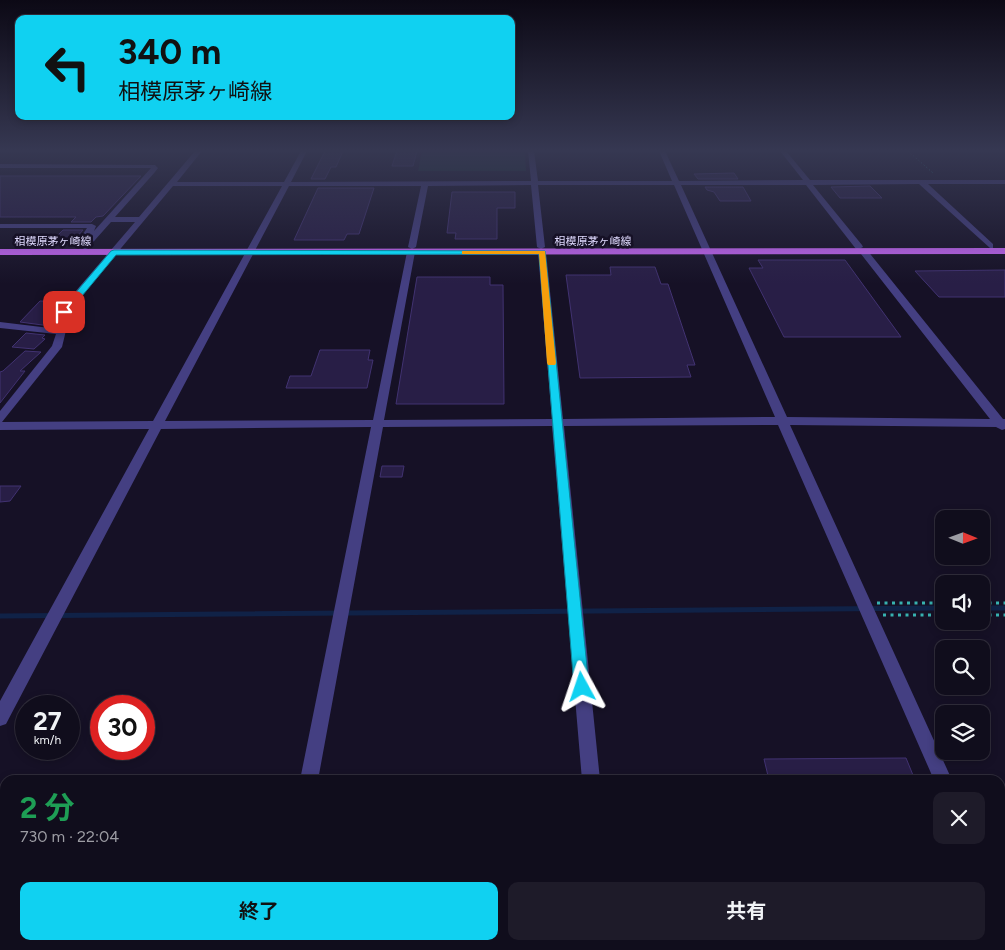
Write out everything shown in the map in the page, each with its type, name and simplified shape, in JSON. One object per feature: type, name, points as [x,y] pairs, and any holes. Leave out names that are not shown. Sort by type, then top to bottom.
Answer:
[{"type":"main road","name":"相模原茅ヶ崎線","points":[[0,252],[251,250],[411,252],[861,249],[1005,246]]},
{"type":"main road","name":"相模原茅ヶ崎線","points":[[0,247],[80,247],[116,250]]},
{"type":"main road","name":"相模原茅ヶ崎線","points":[[861,249],[1005,252]]},
{"type":"street","points":[[80,247],[126,195]]},
{"type":"street","points":[[87,226],[109,216],[131,195]]},
{"type":"street","points":[[0,419],[57,347],[64,312],[162,195]]},
{"type":"street","points":[[0,718],[280,195]]},
{"type":"street","points":[[310,775],[422,195]]},
{"type":"street","points":[[535,195],[542,250],[556,423],[591,775]]},
{"type":"street","points":[[681,195],[781,421],[942,775]]},
{"type":"street","points":[[819,195],[1003,425]]},
{"type":"street","points":[[935,195],[990,246]]},
{"type":"street","points":[[109,216],[141,219]]},
{"type":"street","points":[[0,226],[92,226],[80,247]]},
{"type":"street","points":[[0,325],[61,332]]},
{"type":"street","points":[[0,426],[781,421],[1003,425]]},
{"type":"path","points":[[990,603],[1005,603]]},
{"type":"path","points":[[866,609],[935,604]]},
{"type":"path","points":[[866,609],[935,614]]},
{"type":"path","points":[[990,615],[1005,615]]},
{"type":"building","points":[[0,195],[123,195],[103,216],[96,217],[91,222],[71,222],[76,217],[0,217]]},
{"type":"building","points":[[315,195],[372,195],[359,234],[347,234],[344,240],[294,240]]},
{"type":"building","points":[[452,195],[515,195],[515,208],[497,208],[497,239],[455,239],[456,233],[447,233]]},
{"type":"building","points":[[716,195],[748,195],[751,201],[720,201]]},
{"type":"building","points":[[838,195],[879,195],[882,198],[840,198]]},
{"type":"building","points":[[63,230],[83,230],[75,239],[54,239]]},
{"type":"building","points":[[758,260],[845,260],[901,337],[784,337],[749,268],[763,268]]},
{"type":"building","points":[[610,267],[655,267],[661,284],[668,284],[695,365],[687,365],[691,377],[580,378],[566,275],[611,275]]},
{"type":"building","points":[[1005,270],[1005,297],[939,297],[915,271]]},
{"type":"building","points":[[417,277],[490,277],[490,285],[503,285],[504,404],[396,404]]},
{"type":"building","points":[[40,301],[65,302],[50,326],[20,322]]},
{"type":"building","points":[[26,333],[45,335],[42,338],[45,339],[34,349],[12,347]]},
{"type":"building","points":[[320,350],[370,350],[368,360],[373,360],[367,388],[286,388],[290,376],[311,376]]},
{"type":"building","points":[[25,351],[41,352],[20,371],[25,371],[0,403],[0,372]]},
{"type":"building","points":[[382,466],[404,466],[402,477],[380,477]]},
{"type":"building","points":[[0,486],[21,486],[10,501],[0,502]]},
{"type":"building","points":[[906,758],[913,775],[768,775],[764,759]]},
{"type":"waterway","points":[[0,616],[935,608]]},
{"type":"waterway","points":[[990,608],[1005,608]]},
{"type":"slow traffic","points":[[465,252],[542,252],[552,363]]},
{"type":"route","points":[[64,312],[114,252],[542,252],[556,423],[582,687]]}]
